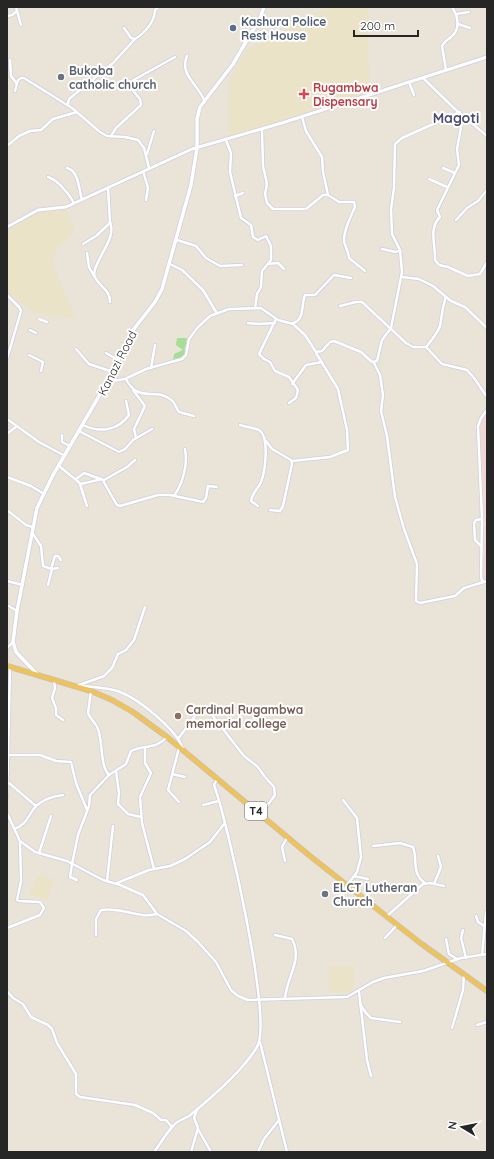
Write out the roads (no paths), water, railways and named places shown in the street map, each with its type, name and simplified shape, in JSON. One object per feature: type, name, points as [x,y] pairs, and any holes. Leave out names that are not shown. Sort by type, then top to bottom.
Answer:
[{"type":"highway","name":"T4","points":[[9,666],[54,681],[78,686],[122,705],[167,737],[287,838],[398,925],[487,991]]},
{"type":"main road","name":"Kanazi Road","points":[[13,642],[17,611],[37,508],[59,466],[113,372],[130,334],[155,302],[170,264],[191,185],[198,148],[197,119],[200,107],[233,64],[260,18],[264,7]]},
{"type":"main road","points":[[13,642],[16,652],[39,676]]},
{"type":"street","points":[[16,7],[21,25]]},
{"type":"street","points":[[68,105],[69,99],[113,63],[142,34],[154,18],[155,10],[159,7]]},
{"type":"street","points":[[446,70],[442,46],[455,34],[458,24],[456,14],[452,7]]},
{"type":"street","points":[[7,16],[12,15],[17,11]]},
{"type":"street","points":[[456,14],[469,12]]},
{"type":"street","points":[[458,24],[470,28]]},
{"type":"street","points":[[124,28],[131,38],[136,39]]},
{"type":"street","points":[[187,56],[184,64],[187,76],[204,100]]},
{"type":"street","points":[[111,136],[116,128],[141,104],[140,99],[130,87],[130,82],[175,57]]},
{"type":"street","points":[[7,227],[38,210],[62,208],[149,168],[198,148],[262,130],[487,57]]},
{"type":"street","points":[[10,60],[11,76],[17,84]]},
{"type":"street","points":[[15,90],[20,79],[24,78],[68,105],[93,128],[111,136],[138,140],[144,148],[149,168]]},
{"type":"street","points":[[423,78],[459,113],[487,136]]},
{"type":"street","points":[[409,82],[414,95]]},
{"type":"street","points":[[7,146],[19,136],[30,131],[41,130],[53,119],[77,112]]},
{"type":"street","points":[[459,113],[462,123],[457,149],[459,163],[438,210],[440,218],[437,220],[433,235],[436,261],[440,265],[448,266],[469,276],[480,274],[487,262]]},
{"type":"street","points":[[373,362],[378,361],[382,340],[391,328],[402,277],[400,250],[392,234],[390,209],[395,179],[395,144],[398,140],[412,133],[459,113]]},
{"type":"street","points":[[302,117],[306,131],[322,157],[323,172],[328,195],[337,201],[355,203],[344,241],[349,251],[349,258],[364,271]]},
{"type":"street","points":[[116,128],[119,136]]},
{"type":"street","points":[[262,130],[263,166],[267,182],[265,194],[271,208],[306,209],[310,208],[319,197],[328,195]]},
{"type":"street","points":[[146,155],[154,131]]},
{"type":"street","points":[[226,140],[231,153],[230,172],[240,218],[251,225],[253,237],[258,240],[264,236],[267,236],[271,250],[271,260],[262,271],[261,287],[257,294],[255,308]]},
{"type":"street","points":[[67,168],[71,169],[76,175],[82,200]]},
{"type":"street","points":[[443,168],[455,173]]},
{"type":"street","points":[[143,171],[148,188],[146,200]]},
{"type":"street","points":[[48,177],[53,179],[68,194],[74,203]]},
{"type":"street","points":[[429,180],[448,187]]},
{"type":"street","points":[[94,276],[96,265],[109,237],[112,226],[110,222],[108,187]]},
{"type":"street","points":[[456,220],[467,208],[478,201],[487,190]]},
{"type":"street","points":[[235,196],[243,193]]},
{"type":"street","points":[[83,244],[106,230],[110,222]]},
{"type":"street","points":[[177,240],[196,246],[206,258],[220,266],[242,265]]},
{"type":"street","points":[[382,249],[395,252],[400,250]]},
{"type":"street","points":[[86,253],[89,267],[94,276],[108,291],[110,302]]},
{"type":"street","points":[[268,264],[278,263],[284,269]]},
{"type":"street","points":[[170,264],[182,270],[203,290],[216,312]]},
{"type":"street","points":[[293,324],[300,320],[304,296],[315,295],[334,275],[351,278]]},
{"type":"street","points":[[402,277],[420,279],[433,286],[446,297],[465,307],[487,328]]},
{"type":"street","points":[[7,295],[21,311],[7,359]]},
{"type":"street","points":[[426,348],[439,327],[441,310],[446,297]]},
{"type":"street","points":[[340,306],[362,302],[406,343],[413,347],[426,348],[432,356],[445,366],[467,370],[487,397]]},
{"type":"street","points":[[107,382],[126,379],[151,368],[184,358],[191,335],[216,312],[226,309],[261,308],[276,319],[293,324],[305,335],[322,362],[337,389],[348,431],[347,452],[322,459],[292,461],[271,448],[259,429],[240,425]]},
{"type":"street","points":[[39,319],[47,322]]},
{"type":"street","points":[[276,319],[259,354],[270,362],[275,371],[289,377],[298,392],[296,398],[289,403]]},
{"type":"street","points":[[248,323],[275,323]]},
{"type":"street","points":[[30,330],[36,333]]},
{"type":"street","points":[[316,352],[322,351],[330,342],[334,341],[360,352],[373,362],[380,375],[383,395],[381,411],[387,436],[395,497],[404,529],[417,564],[416,601],[420,603],[453,596],[464,588],[485,582],[481,577],[482,519],[478,426],[481,418],[487,410]]},
{"type":"street","points":[[151,368],[155,345]]},
{"type":"street","points":[[76,349],[89,364],[113,372]]},
{"type":"street","points":[[106,353],[118,360]]},
{"type":"street","points":[[29,355],[43,362],[41,371]]},
{"type":"street","points":[[292,384],[306,365],[322,362]]},
{"type":"street","points":[[126,379],[145,406],[134,429],[136,438]]},
{"type":"street","points":[[132,389],[147,395],[160,395],[170,398],[179,412],[194,416]]},
{"type":"street","points":[[83,425],[92,429],[111,429],[129,415],[126,401]]},
{"type":"street","points":[[7,419],[39,442],[65,456]]},
{"type":"street","points":[[7,434],[17,426]]},
{"type":"street","points":[[79,431],[119,452],[125,449],[136,438],[152,429]]},
{"type":"street","points":[[62,435],[62,442],[71,446]]},
{"type":"street","points":[[258,506],[251,501],[252,496],[261,482],[264,470],[265,440]]},
{"type":"street","points":[[174,496],[182,480],[186,460],[185,449]]},
{"type":"street","points":[[79,483],[84,484],[103,480],[128,466],[135,460]]},
{"type":"street","points":[[270,510],[279,511],[283,506],[289,486],[292,461]]},
{"type":"street","points":[[59,466],[79,483],[87,506]]},
{"type":"street","points":[[76,479],[84,473],[103,480],[117,505],[120,506],[158,495],[174,496],[203,502],[206,498],[208,486],[217,487]]},
{"type":"street","points":[[7,477],[31,486],[44,494]]},
{"type":"street","points":[[7,510],[26,525],[34,528]]},
{"type":"street","points":[[482,519],[474,522],[475,540],[482,546]]},
{"type":"street","points":[[33,534],[41,546],[43,566],[52,569],[58,568]]},
{"type":"street","points":[[48,585],[55,556],[58,556],[62,560]]},
{"type":"street","points":[[7,581],[23,585]]},
{"type":"street","points":[[7,605],[17,611]]},
{"type":"street","points":[[78,686],[101,678],[108,672],[118,654],[126,650],[134,640],[145,607]]},
{"type":"street","points":[[7,648],[13,642]]},
{"type":"street","points":[[7,797],[9,783],[9,666]]},
{"type":"street","points":[[54,681],[55,688],[52,701],[57,717],[62,720]]},
{"type":"street","points":[[78,686],[111,690],[126,695],[153,714],[178,739],[184,752]]},
{"type":"street","points":[[91,692],[88,713],[98,728],[103,748],[104,768],[109,775]]},
{"type":"street","points":[[212,715],[244,756],[257,766],[265,778],[274,787],[275,795],[260,815]]},
{"type":"street","points":[[178,739],[195,716]]},
{"type":"street","points":[[77,880],[70,876],[78,835],[88,810],[90,795],[109,775],[126,764],[131,751],[160,743],[167,737]]},
{"type":"street","points":[[179,747],[168,790],[180,802]]},
{"type":"street","points":[[145,748],[145,762],[151,773],[140,796],[141,817],[154,869]]},
{"type":"street","points":[[9,755],[40,755],[56,761],[71,762],[76,783],[88,810]]},
{"type":"street","points":[[116,770],[119,793],[118,804],[128,814],[141,817]]},
{"type":"street","points":[[172,774],[185,777]]},
{"type":"street","points":[[217,779],[214,785],[244,909],[259,1000],[260,1042],[287,1152]]},
{"type":"street","points":[[9,783],[36,806]]},
{"type":"street","points":[[14,829],[25,822],[36,806],[53,796],[63,795]]},
{"type":"street","points":[[342,800],[357,818],[361,857],[354,876],[347,885]]},
{"type":"street","points":[[203,804],[219,801]]},
{"type":"street","points":[[7,813],[20,841],[28,848],[72,864],[107,881],[143,895],[157,914],[186,931],[198,942],[216,962],[235,994],[248,1000],[285,998],[344,998],[360,992],[373,982],[384,978],[423,971],[457,960],[487,954]]},
{"type":"street","points":[[39,853],[51,816]]},
{"type":"street","points":[[116,884],[154,869],[170,866],[194,853],[214,838],[224,824]]},
{"type":"street","points":[[107,881],[113,826]]},
{"type":"street","points":[[285,861],[282,847],[287,838]]},
{"type":"street","points":[[7,928],[40,916],[44,908],[40,902],[17,900],[21,881],[20,841]]},
{"type":"street","points":[[373,846],[400,843],[413,848],[414,861],[418,876],[425,883],[444,886]]},
{"type":"street","points":[[434,884],[441,867],[438,856]]},
{"type":"street","points":[[354,876],[368,880]]},
{"type":"street","points":[[387,916],[401,902],[425,883]]},
{"type":"street","points":[[96,935],[96,919],[101,910],[119,910],[146,916],[157,914]]},
{"type":"street","points":[[482,955],[486,912]]},
{"type":"street","points":[[476,916],[478,922],[484,926]]},
{"type":"street","points":[[386,938],[398,925]]},
{"type":"street","points":[[463,930],[461,938],[466,958]]},
{"type":"street","points":[[275,935],[292,939],[297,954],[297,959],[287,983],[285,998]]},
{"type":"street","points":[[446,939],[450,954],[457,960]]},
{"type":"street","points":[[452,1028],[464,990],[464,974]]},
{"type":"street","points":[[7,991],[13,998],[23,1004],[31,1017],[48,1025],[52,1029],[57,1043],[76,1074],[76,1094],[80,1097],[135,1105],[153,1113],[161,1120],[166,1120],[172,1127]]},
{"type":"street","points":[[360,992],[360,1004],[363,1018],[368,1067],[371,1076]]},
{"type":"street","points":[[360,1004],[371,1018],[400,1022]]},
{"type":"street","points":[[477,1025],[487,1022]]},
{"type":"street","points":[[154,1152],[172,1127],[196,1109],[248,1060],[260,1042]]},
{"type":"street","points":[[196,1109],[194,1118],[211,1152]]},
{"type":"street","points":[[258,1152],[264,1140],[280,1120]]},
{"type":"street","points":[[191,1152],[198,1128]]},
{"type":"place","name":"Kashura Police Rest House","points":[[233,28]]},
{"type":"place","name":"Bukoba catholic church","points":[[61,77]]},
{"type":"place","name":"Rugambwa Dispensary","points":[[304,94]]},
{"type":"place","name":"Cardinal Rugambwa memorial college","points":[[178,716]]},
{"type":"place","name":"ELCT Lutheran Church","points":[[325,894]]},
{"type":"district","name":"Magoti","points":[[456,118]]}]
